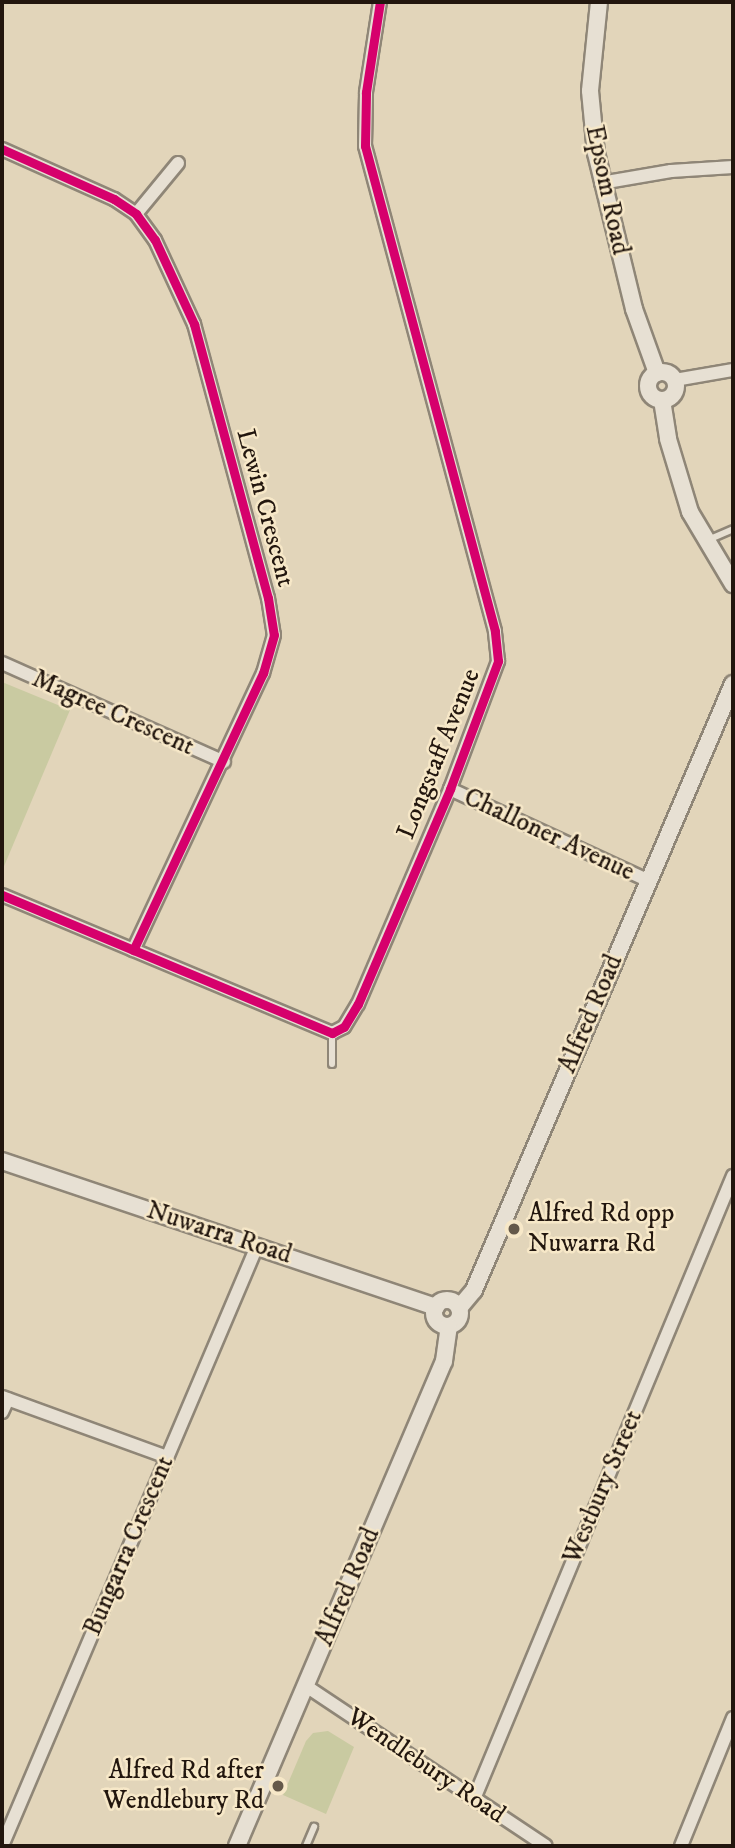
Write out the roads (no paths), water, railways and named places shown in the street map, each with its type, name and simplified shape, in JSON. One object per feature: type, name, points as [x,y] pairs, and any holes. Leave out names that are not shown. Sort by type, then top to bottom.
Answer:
[{"type":"street","name":"Longstaff Avenue","points":[[331,1033],[344,1027],[358,1004],[450,789],[498,662],[495,631],[365,146],[366,92],[380,2]]},
{"type":"street","name":"Epsom Road","points":[[600,2],[590,90],[601,183],[634,309],[657,373]]},
{"type":"street","name":"Lewin Crescent","points":[[2,149],[92,188],[136,214],[155,240],[194,324],[274,635],[263,673],[224,762],[133,950]]},
{"type":"street","points":[[136,214],[178,163]]},
{"type":"street","points":[[601,183],[671,171],[733,167]]},
{"type":"street","points":[[662,400],[652,395],[648,387],[657,373],[675,380],[733,370]]},
{"type":"street","points":[[662,400],[674,393],[675,380]]},
{"type":"street","points":[[662,400],[678,476],[705,541],[733,584]]},
{"type":"street","name":"Magree Crescent","points":[[2,663],[224,762]]},
{"type":"street","name":"Alfred Road","points":[[459,1308],[474,1290],[733,684]]},
{"type":"street","points":[[719,718],[733,708]]},
{"type":"street","name":"Challoner Avenue","points":[[450,789],[647,880]]},
{"type":"street","points":[[2,895],[331,1033]]},
{"type":"street","name":"Nuwarra Road","points":[[2,1161],[436,1307]]},
{"type":"street","name":"Westbury Street","points":[[474,1799],[733,1176]]},
{"type":"street","name":"Bungarra Crescent","points":[[2,1846],[257,1246]]},
{"type":"street","points":[[449,1301],[459,1308],[458,1319],[449,1326],[436,1319],[436,1307],[449,1301]]},
{"type":"street","name":"Alfred Road","points":[[237,1846],[444,1361],[449,1326]]},
{"type":"street","points":[[2,1412],[5,1398],[167,1457]]},
{"type":"street","name":"Wendlebury Road","points":[[306,1686],[546,1846]]},
{"type":"street","points":[[681,1846],[733,1718]]},
{"type":"lane","points":[[705,541],[733,529]]},
{"type":"lane","points":[[331,1033],[332,1064]]},
{"type":"lane","points":[[306,1846],[314,1827]]},
{"type":"place","name":"Alfred Rd opp Nuwarra Rd","points":[[514,1229]]},
{"type":"place","name":"Alfred Rd after Wendlebury Rd","points":[[278,1786]]}]
